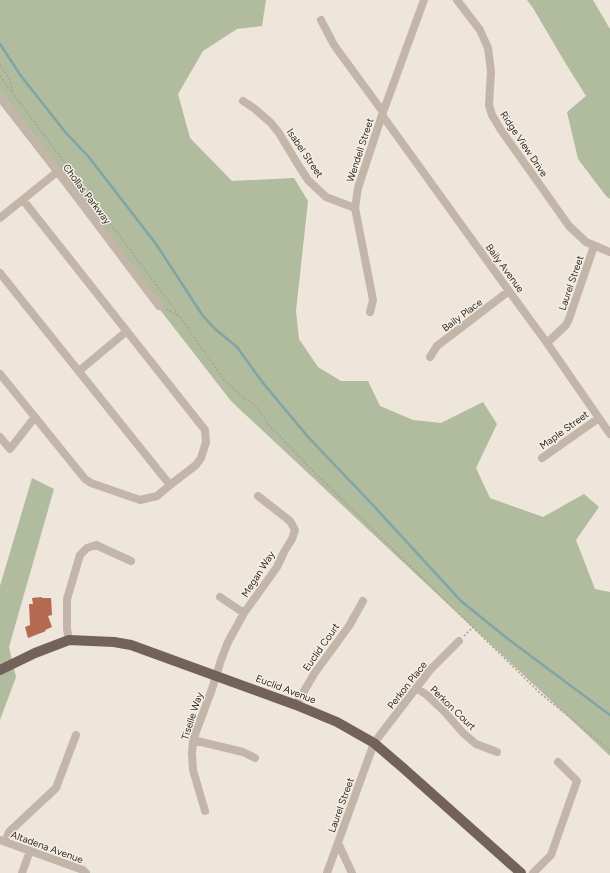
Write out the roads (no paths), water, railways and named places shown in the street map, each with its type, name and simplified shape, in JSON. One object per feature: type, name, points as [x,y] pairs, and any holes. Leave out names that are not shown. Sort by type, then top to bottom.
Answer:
[{"type":"main road","name":"Euclid Avenue","points":[[0,670],[35,653],[69,640],[114,642],[131,645],[296,705],[337,722],[374,743],[521,873]]},
{"type":"street","name":"Wendell Street","points":[[370,312],[373,300],[355,208],[358,188],[382,114],[424,0]]},
{"type":"street","name":"Ridge View Drive","points":[[457,0],[480,30],[488,48],[491,71],[489,104],[492,115],[501,130],[569,226],[586,242],[610,252]]},
{"type":"street","name":"Baily Avenue","points":[[321,20],[334,45],[382,114],[547,342],[610,434]]},
{"type":"street","name":"Chollas Parkway","points":[[0,95],[159,306]]},
{"type":"street","name":"Isabel Street","points":[[243,101],[255,109],[279,133],[308,180],[326,197],[355,208]]},
{"type":"street","points":[[0,218],[57,172]]},
{"type":"street","points":[[0,374],[85,479],[91,483],[140,500],[157,496],[196,465],[201,458],[206,442],[205,430],[23,200]]},
{"type":"street","name":"Laurel Street","points":[[547,342],[566,325],[569,319],[594,246]]},
{"type":"street","points":[[1,275],[170,485]]},
{"type":"street","name":"Baily Place","points":[[430,357],[437,346],[509,291]]},
{"type":"street","points":[[79,371],[127,331]]},
{"type":"street","points":[[0,436],[10,449],[35,417]]},
{"type":"street","name":"Maple Street","points":[[542,458],[598,418]]},
{"type":"street","name":"Megan Way","points":[[216,675],[228,642],[244,614],[276,567],[292,539],[295,530],[290,521],[258,496]]},
{"type":"street","points":[[69,640],[67,629],[67,599],[80,555],[87,548],[96,545],[131,561]]},
{"type":"street","points":[[220,597],[244,614]]},
{"type":"street","name":"Euclid Court","points":[[296,705],[314,674],[349,626],[363,601]]},
{"type":"street","name":"Perkon Place","points":[[374,743],[430,670],[459,642]]},
{"type":"street","name":"Tiselle Way","points":[[205,811],[193,770],[193,740],[216,675]]},
{"type":"street","name":"Perkon Court","points":[[416,688],[427,695],[444,711],[462,733],[476,744],[497,752]]},
{"type":"street","points":[[3,841],[9,832],[56,788],[76,735]]},
{"type":"street","points":[[193,740],[243,752],[256,758]]},
{"type":"street","name":"Laurel Street","points":[[327,873],[374,743]]},
{"type":"street","points":[[533,873],[551,856],[577,781],[558,762]]},
{"type":"street","name":"Altadena Avenue","points":[[3,841],[83,870],[86,873]]},
{"type":"street","points":[[338,843],[352,873]]},
{"type":"street","points":[[22,873],[30,851]]},
{"type":"waterway","points":[[0,44],[21,76],[66,133],[88,156],[156,244],[203,316],[215,329],[237,347],[263,383],[309,438],[461,601],[508,639],[610,715]]}]
